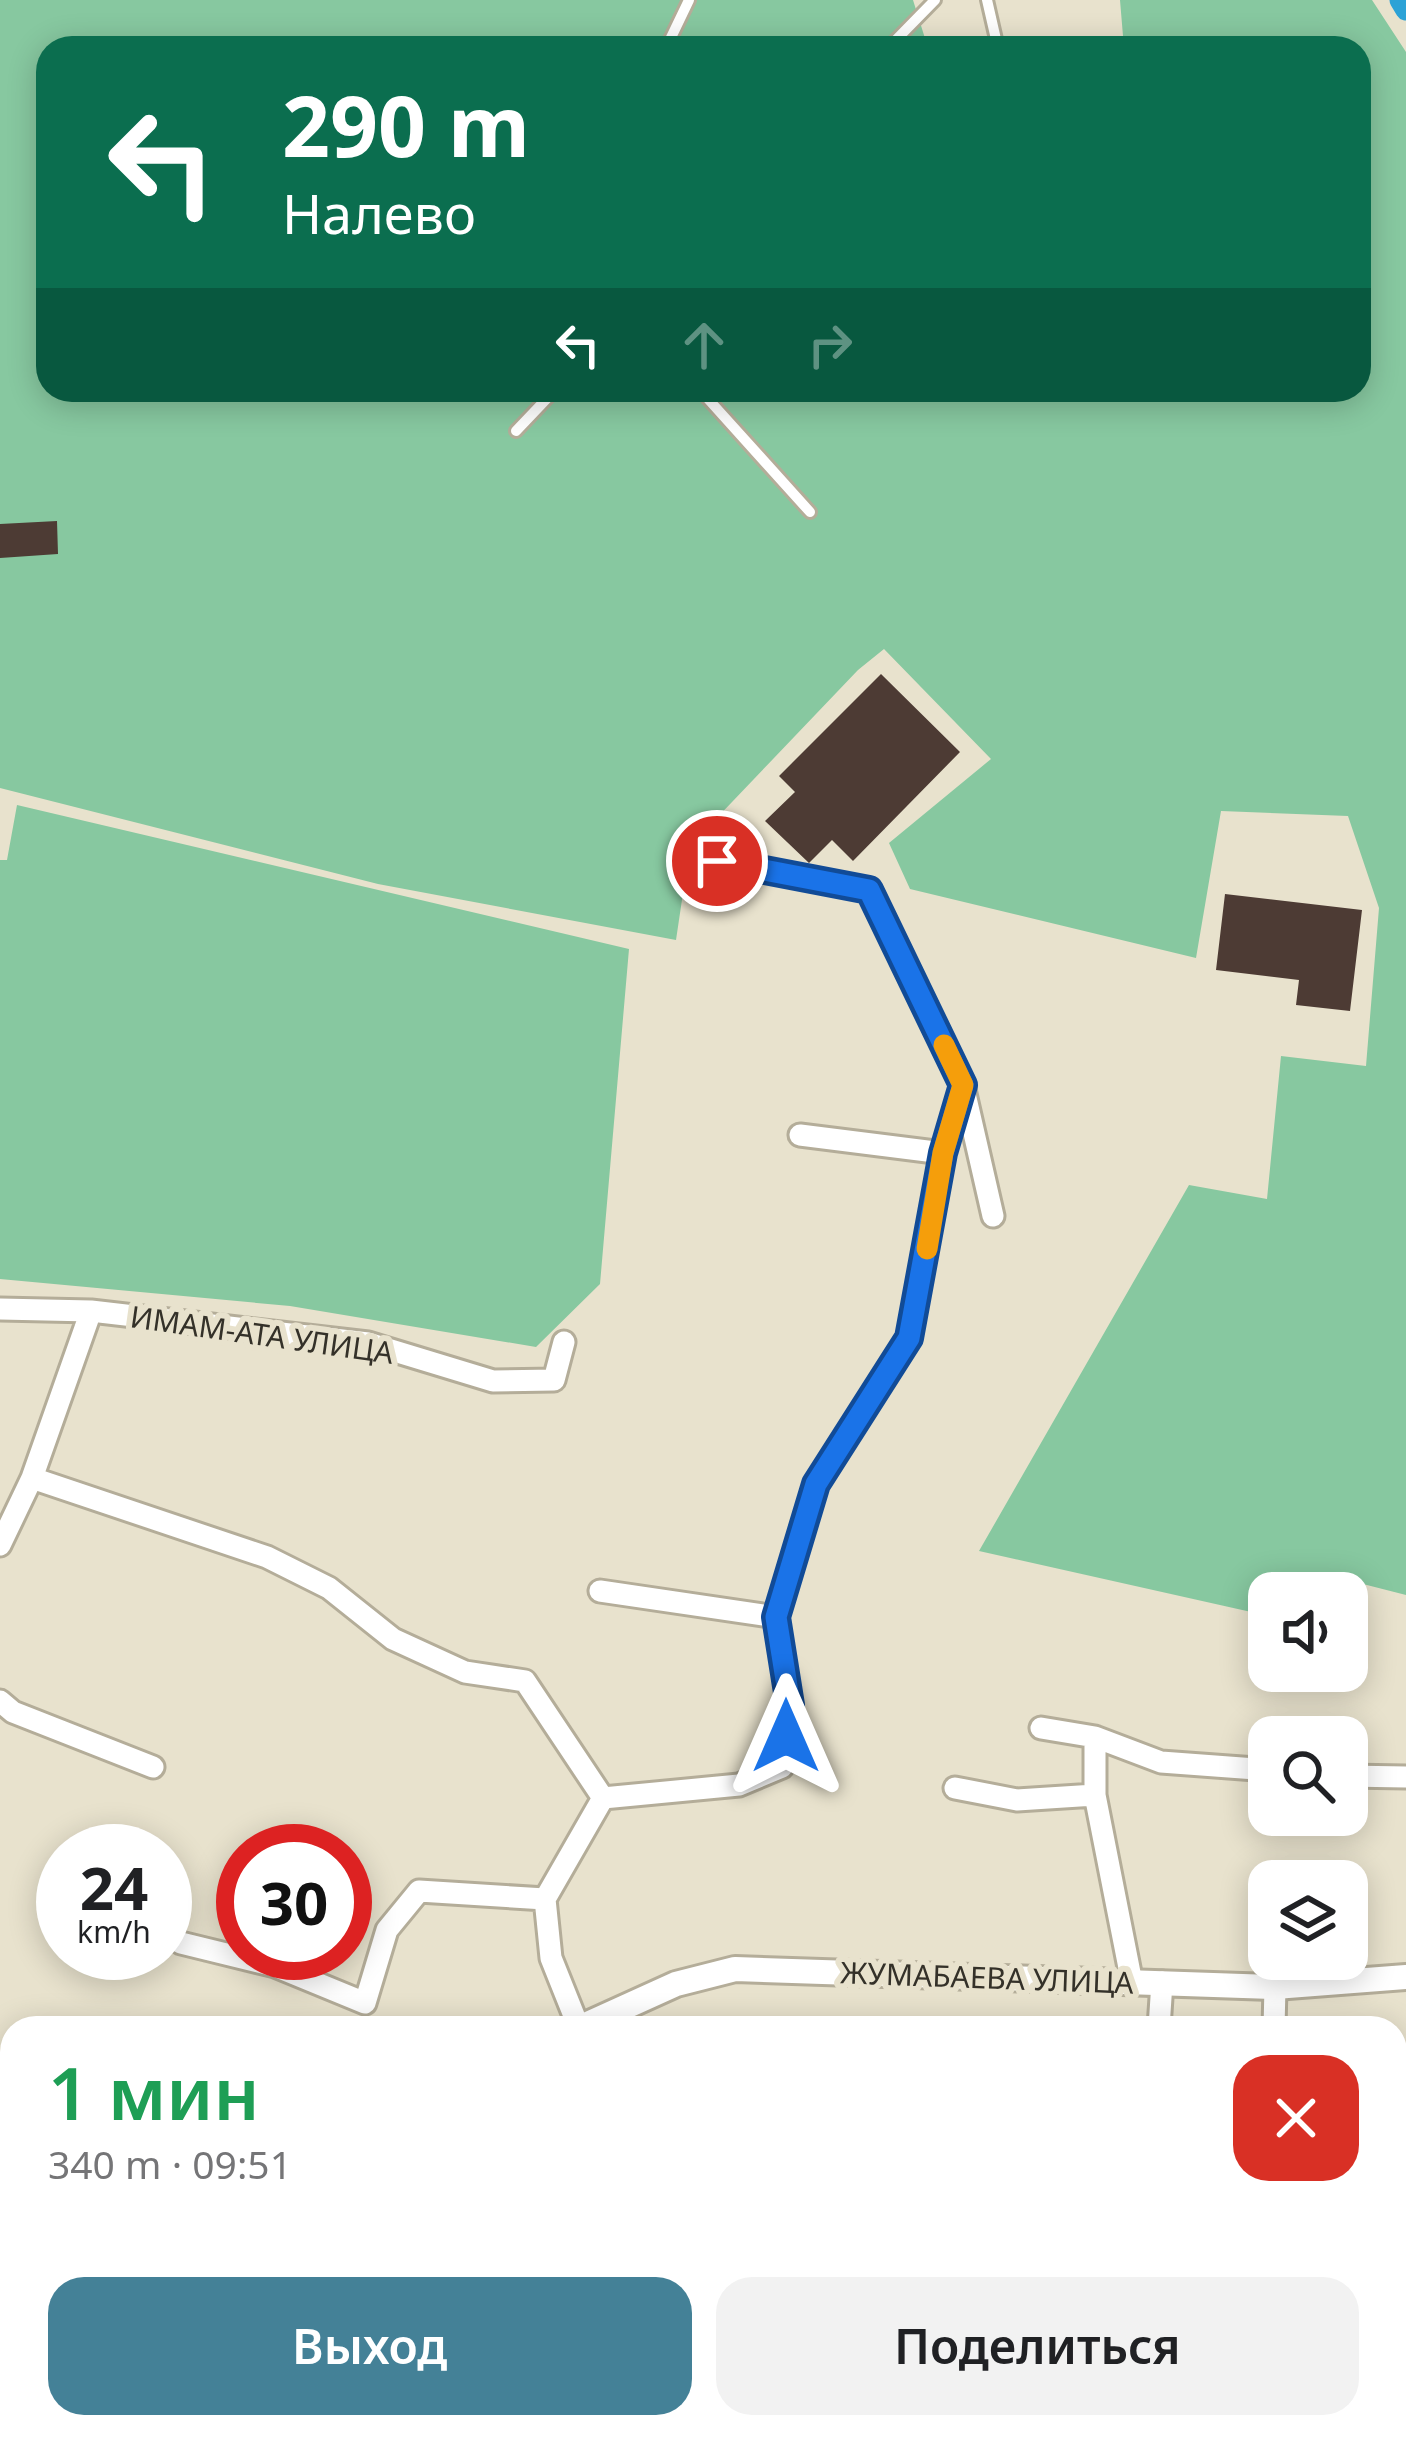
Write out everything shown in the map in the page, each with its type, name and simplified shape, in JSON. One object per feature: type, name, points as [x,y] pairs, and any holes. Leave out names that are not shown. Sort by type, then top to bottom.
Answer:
[{"type":"street","points":[[717,861],[869,890],[963,1085],[993,1216]]},
{"type":"street","points":[[603,1798],[739,1785],[782,1767],[790,1705],[776,1617],[816,1484],[909,1338],[943,1153],[963,1085]]},
{"type":"street","points":[[800,1135],[943,1153]]},
{"type":"street","name":"ИМАМ-АТА УЛИЦА","points":[[0,1309],[91,1311],[368,1343],[493,1381],[554,1380],[564,1342]]},
{"type":"street","points":[[0,1545],[5,1522],[32,1478],[91,1311]]},
{"type":"street","points":[[32,1478],[268,1557],[329,1588],[393,1639],[465,1672],[525,1681],[603,1798]]},
{"type":"street","points":[[600,1591],[776,1617]]},
{"type":"street","points":[[0,1701],[13,1712],[153,1767]]},
{"type":"street","points":[[1041,1728],[1095,1737],[1161,1762],[1248,1768]]},
{"type":"street","points":[[1095,1737],[1095,1795],[1132,1982]]},
{"type":"street","points":[[1368,1776],[1406,1777]]},
{"type":"street","points":[[955,1788],[1017,1800],[1095,1795]]},
{"type":"street","points":[[574,2016],[551,1958],[545,1900],[603,1798]]},
{"type":"street","points":[[192,1945],[275,1966],[365,2003],[387,1930],[419,1892],[545,1900]]},
{"type":"street","name":"ЖУМАБАЕВА УЛИЦА","points":[[605,2016],[676,1984],[735,1969],[1275,1987],[1406,1977]]},
{"type":"street","points":[[1160,2016],[1162,1982]]},
{"type":"street","points":[[1274,2016],[1275,1987]]},
{"type":"lane","points":[[672,36],[688,0]]},
{"type":"lane","points":[[900,36],[935,0]]},
{"type":"lane","points":[[987,0],[995,36]]},
{"type":"lane","points":[[516,431],[544,402]]},
{"type":"lane","points":[[711,402],[810,512]]},
{"type":"green space","points":[[0,0],[913,0],[924,36],[36,36],[36,402],[1371,402],[1371,36],[1123,36],[1120,0],[1372,0],[1406,52],[1406,1595],[1368,1585],[1368,1572],[1248,1572],[1248,1611],[979,1551],[1189,1185],[1267,1199],[1281,1056],[1366,1066],[1379,908],[1348,816],[1221,811],[1196,958],[910,889],[889,843],[991,759],[884,649],[858,670],[690,846],[676,940],[378,884],[0,788]]},
{"type":"green space","points":[[17,805],[629,949],[600,1284],[536,1347],[290,1306],[0,1279],[0,860],[7,860]]},
{"type":"building","points":[[57,521],[58,554],[0,558],[0,524]]},
{"type":"building","points":[[881,674],[960,752],[853,861],[832,840],[809,863],[765,821],[795,792],[779,776]]},
{"type":"building","points":[[1225,894],[1362,910],[1350,1011],[1296,1005],[1299,980],[1216,970]]},
{"type":"waterway","points":[[1400,0],[1406,10]]},
{"type":"slow traffic","points":[[927,1249],[943,1153],[963,1085],[944,1045]]},
{"type":"route","points":[[717,861],[869,890],[963,1085],[943,1153],[909,1338],[816,1484],[776,1617],[790,1705],[786,1736]]}]
